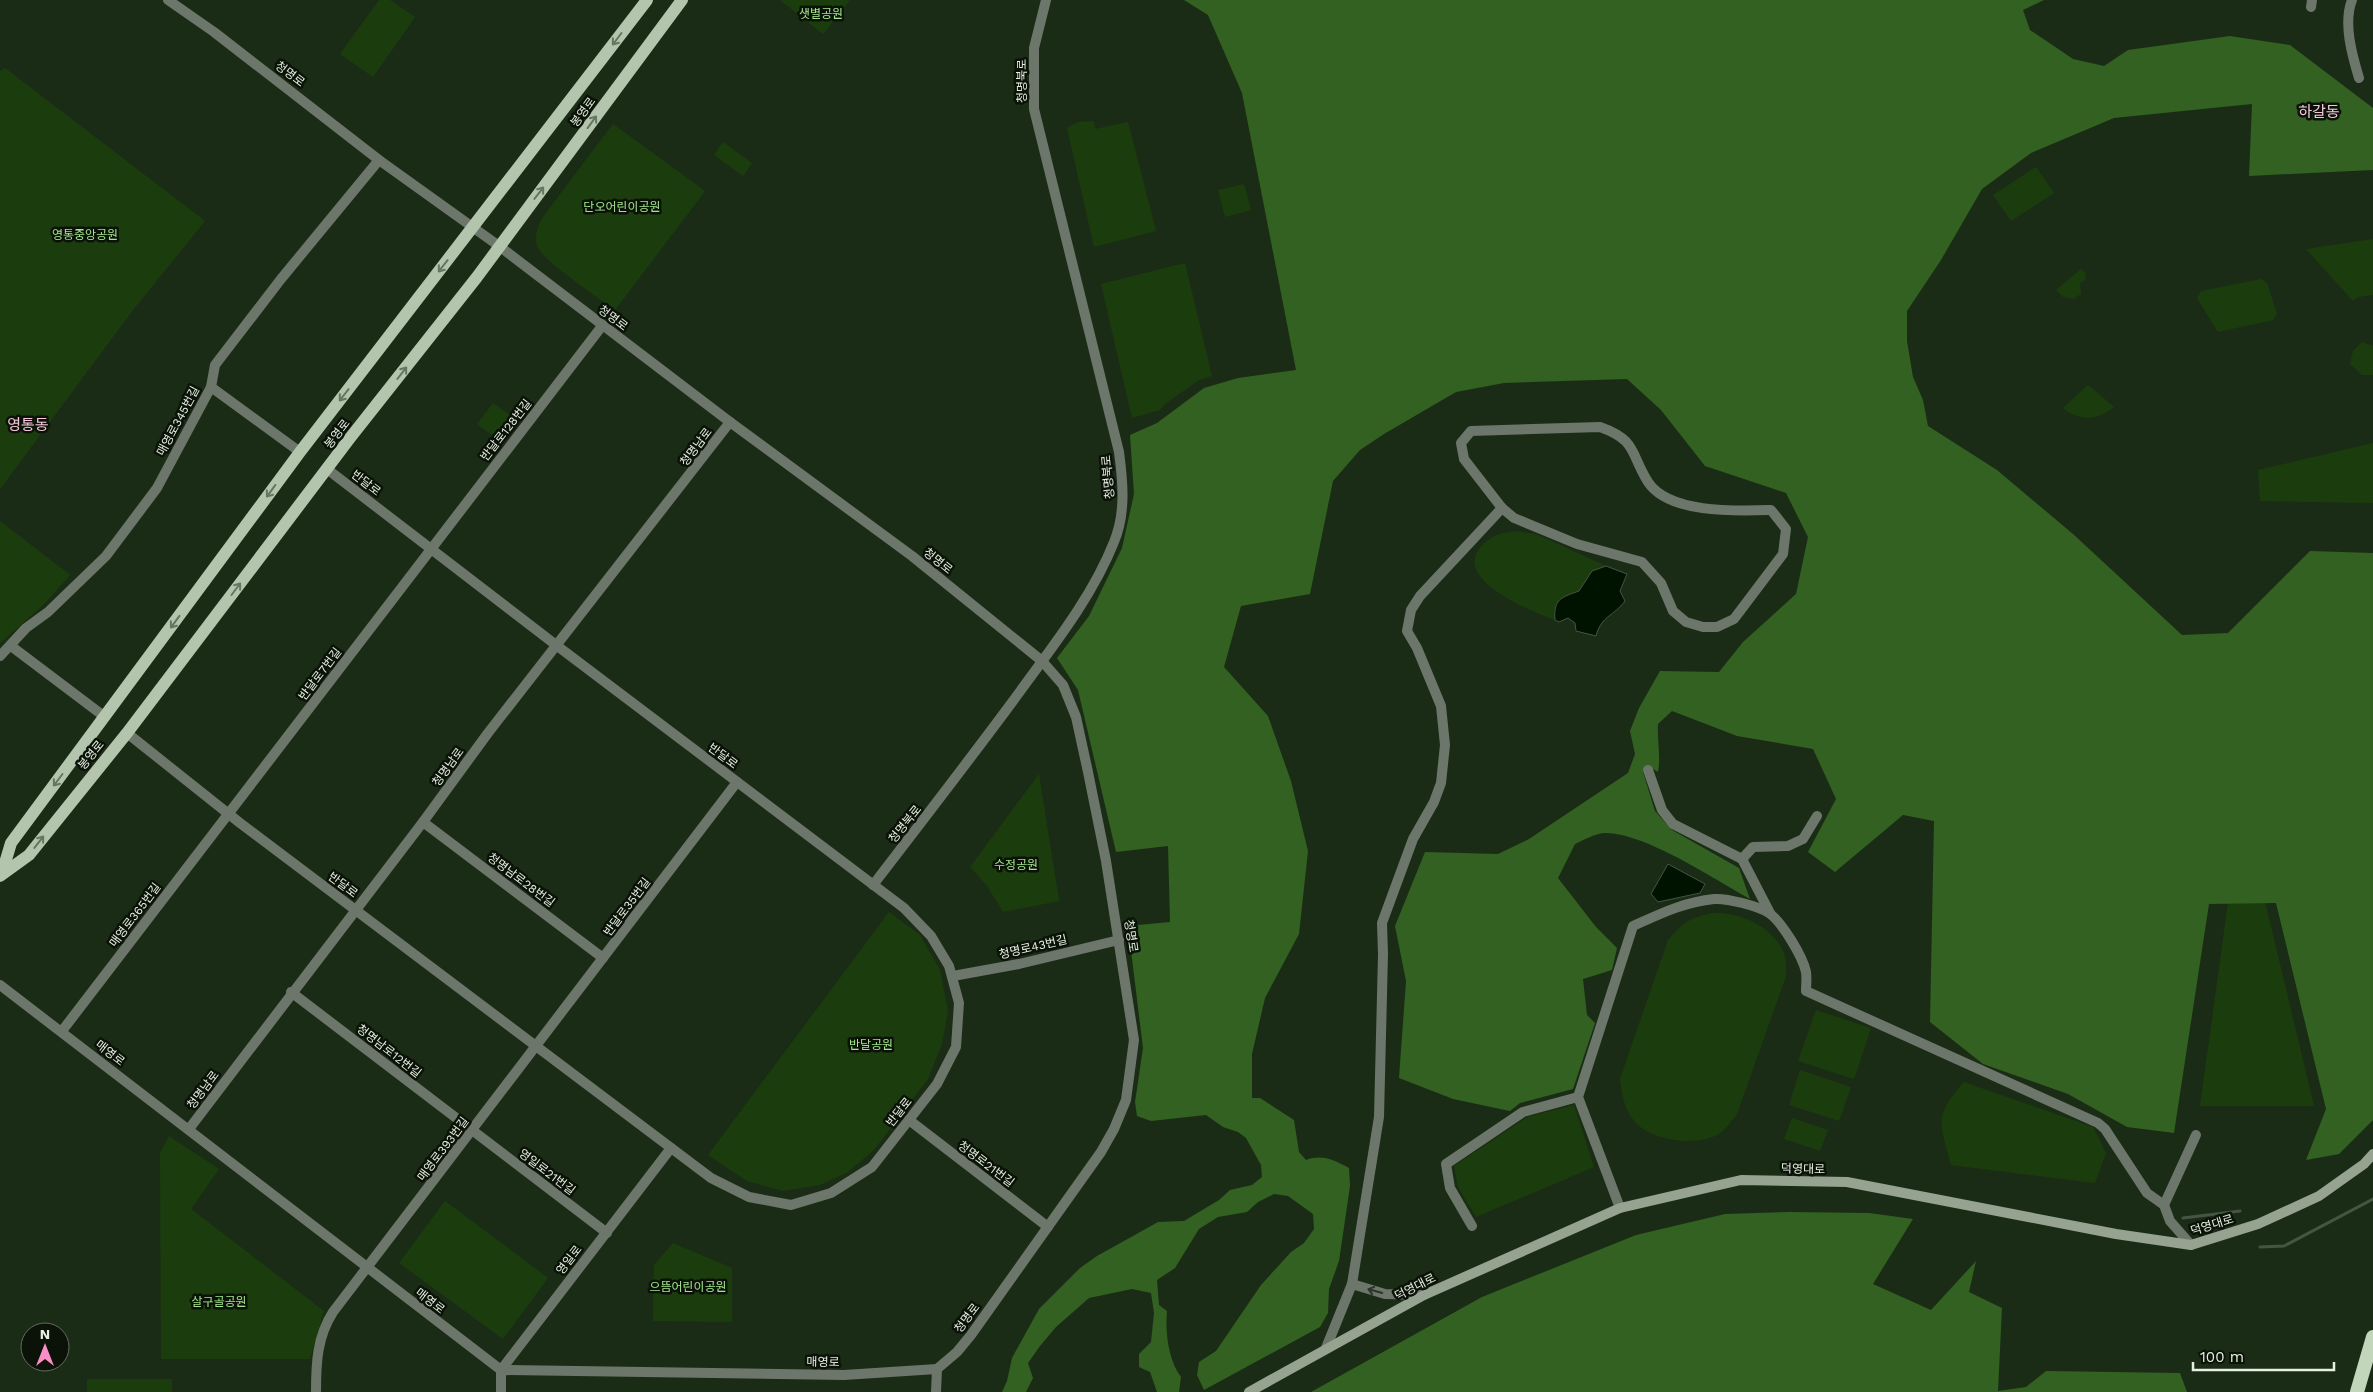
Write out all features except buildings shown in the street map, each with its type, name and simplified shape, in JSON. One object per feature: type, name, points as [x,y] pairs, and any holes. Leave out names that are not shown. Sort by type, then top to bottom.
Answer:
[{"type":"highway","points":[[2357,1392],[2373,1337]]},
{"type":"main road","name":"봉영로","points":[[1,876],[11,843],[300,452],[647,0]]},
{"type":"main road","name":"봉영로","points":[[1,876],[29,855],[127,733],[499,246],[682,0]]},
{"type":"main road","name":"덕영대로","points":[[1250,1392],[1424,1295],[1620,1208],[1741,1180],[1847,1182],[2116,1234],[2191,1245],[2258,1224],[2319,1196],[2364,1164],[2373,1154]]},
{"type":"street","name":"청명로","points":[[168,0],[222,37],[379,160],[499,246],[602,326],[912,556],[1042,662],[1062,685],[1076,717],[1106,861],[1119,940],[1134,1040],[1126,1100],[1114,1129],[1101,1152],[971,1335],[936,1369]]},
{"type":"street","name":"청명북로","points":[[873,885],[938,803],[1042,662],[1088,592],[1115,541],[1122,508],[1123,481],[1114,430],[1034,109],[1034,48],[1046,0]]},
{"type":"street","points":[[2352,0],[2349,6],[2350,44],[2359,78]]},
{"type":"street","name":"매영로345번길","points":[[0,656],[26,628],[48,612],[106,556],[157,488],[211,387],[214,365],[281,279],[379,160]]},
{"type":"street","name":"반달로128번길","points":[[430,549],[602,326]]},
{"type":"street","points":[[211,387],[300,452]]},
{"type":"street","name":"청명남로","points":[[188,1129],[423,822],[488,733],[730,422]]},
{"type":"street","points":[[1600,427],[1614,432],[1628,441],[1649,483],[1666,498],[1695,506],[1720,510],[1771,510],[1786,528],[1783,554],[1734,619],[1717,627],[1703,626],[1686,622],[1673,611],[1661,583],[1642,562],[1577,544],[1514,518],[1502,508],[1464,459],[1460,443],[1471,431],[1600,427]]},
{"type":"street","name":"반달로","points":[[127,733],[228,814],[711,1178],[749,1197],[791,1205],[831,1193],[872,1167],[937,1084],[956,1047],[959,1002],[953,976],[931,936],[904,908],[556,646],[327,469]]},
{"type":"street","points":[[1326,1348],[1352,1284],[1379,1117],[1382,923],[1413,839],[1434,802],[1441,783],[1445,745],[1441,706],[1417,648],[1407,631],[1411,610],[1420,596],[1502,508]]},
{"type":"street","name":"반달로7번길","points":[[228,814],[430,549]]},
{"type":"street","points":[[11,646],[105,717]]},
{"type":"street","points":[[1648,770],[1662,810],[1673,824],[1742,859],[1770,914],[1786,932],[1798,953],[1806,972],[1806,991],[2098,1123],[2105,1129],[2147,1193],[2164,1205],[2170,1221],[2191,1245]]},
{"type":"street","name":"반달로35번길","points":[[536,1046],[737,782]]},
{"type":"street","name":"매영로365번길","points":[[62,1031],[228,814]]},
{"type":"street","points":[[1742,859],[1753,847],[1788,846],[1803,839],[1817,816]]},
{"type":"street","name":"청명남로28번길","points":[[423,822],[603,958]]},
{"type":"street","points":[[1620,1208],[1578,1097],[1634,926],[1684,904],[1716,899],[1740,903],[1770,914]]},
{"type":"street","name":"청명로43번길","points":[[953,976],[1019,964],[1119,940]]},
{"type":"street","points":[[0,977],[11,993]]},
{"type":"street","name":"매영로","points":[[0,985],[501,1370],[844,1375],[936,1369]]},
{"type":"street","points":[[0,989],[11,993]]},
{"type":"street","name":"청명남로12번길","points":[[291,992],[472,1130]]},
{"type":"street","name":"매영로393번길","points":[[316,1392],[316,1356],[325,1324],[536,1046]]},
{"type":"street","points":[[1472,1226],[1450,1188],[1446,1164],[1523,1112],[1578,1097]]},
{"type":"street","name":"청명로21번길","points":[[909,1120],[1048,1227]]},
{"type":"street","name":"영일로21번길","points":[[472,1130],[606,1233]]},
{"type":"street","points":[[2164,1205],[2196,1135]]},
{"type":"street","name":"영일로","points":[[501,1370],[671,1148]]},
{"type":"street","points":[[1352,1284],[1386,1294],[1424,1295]]},
{"type":"street","points":[[936,1369],[936,1392]]},
{"type":"street","points":[[501,1370],[501,1392]]},
{"type":"green space","points":[[379,0],[390,0],[415,17],[373,77],[340,54]]},
{"type":"green space","name":"샛별공원","points":[[780,0],[850,0],[823,34]]},
{"type":"green space","points":[[1184,0],[2044,0],[2023,10],[2030,30],[2073,59],[2104,66],[2128,50],[2230,36],[2290,45],[2373,108],[2373,170],[2249,176],[2252,104],[2114,118],[2031,153],[1982,189],[1941,260],[1907,311],[1907,341],[1913,377],[1923,400],[1928,426],[1997,470],[2073,534],[2182,635],[2228,633],[2310,551],[2373,553],[2373,1120],[2339,1154],[2306,1160],[2326,1109],[2276,903],[2209,904],[2174,1133],[2127,1127],[2068,1094],[1983,1064],[1930,1022],[1934,821],[1903,815],[1835,872],[1808,852],[1836,799],[1813,749],[1737,736],[1672,711],[1658,724],[1658,772],[1648,766],[1643,772],[1655,811],[1672,830],[1739,868],[1750,899],[1679,858],[1639,840],[1604,833],[1575,844],[1558,878],[1596,927],[1617,948],[1612,970],[1583,979],[1587,1015],[1595,1023],[1573,1089],[1520,1103],[1510,1111],[1453,1099],[1399,1078],[1406,981],[1395,926],[1425,852],[1498,854],[1529,839],[1628,773],[1635,754],[1630,731],[1639,708],[1660,671],[1719,672],[1743,642],[1796,594],[1808,537],[1786,493],[1705,466],[1661,410],[1627,379],[1504,383],[1456,392],[1360,450],[1333,481],[1310,594],[1241,606],[1224,667],[1268,716],[1291,781],[1308,851],[1299,934],[1265,998],[1252,1054],[1252,1098],[1260,1098],[1294,1120],[1299,1152],[1306,1160],[1323,1158],[1349,1168],[1350,1186],[1339,1261],[1329,1289],[1328,1313],[1320,1327],[1204,1390],[1197,1375],[1199,1362],[1216,1351],[1261,1285],[1291,1252],[1304,1243],[1314,1229],[1313,1214],[1288,1196],[1274,1194],[1258,1202],[1247,1212],[1218,1217],[1199,1229],[1175,1268],[1157,1280],[1159,1305],[1167,1311],[1167,1336],[1170,1354],[1181,1377],[1179,1392],[1157,1392],[1150,1372],[1139,1367],[1139,1354],[1151,1342],[1154,1313],[1151,1293],[1132,1289],[1089,1298],[1056,1327],[1028,1363],[1033,1378],[1026,1392],[1002,1392],[1007,1381],[1012,1358],[1039,1309],[1080,1268],[1097,1256],[1158,1222],[1184,1221],[1219,1200],[1230,1190],[1252,1185],[1262,1177],[1261,1165],[1246,1138],[1238,1132],[1223,1127],[1206,1115],[1151,1121],[1137,1116],[1135,1102],[1143,1048],[1128,926],[1170,922],[1168,846],[1116,852],[1078,690],[1057,658],[1089,616],[1122,548],[1134,494],[1130,435],[1157,423],[1204,388],[1238,378],[1296,370],[1242,93],[1208,15]]},
{"type":"green space","name":"영통중앙공원","points":[[5,68],[205,221],[133,310],[0,489],[0,71]]},
{"type":"green space","points":[[1094,121],[1095,129],[1128,122],[1156,231],[1094,247],[1067,128],[1078,122]]},
{"type":"green space","name":"단오어린이공원","points":[[613,124],[705,191],[615,310],[549,260],[537,246],[536,238],[538,227],[543,217]]},
{"type":"green space","points":[[723,142],[752,163],[743,176],[714,155]]},
{"type":"green space","points":[[2036,167],[2054,193],[2011,221],[1993,195]]},
{"type":"green space","points":[[1244,184],[1251,210],[1225,217],[1218,190]]},
{"type":"green space","points":[[2373,239],[2373,295],[2358,297],[2353,301],[2306,249]]},
{"type":"green space","points":[[1185,263],[1212,376],[1199,380],[1165,404],[1160,410],[1132,418],[1101,284]]},
{"type":"green space","points":[[2081,269],[2085,272],[2086,279],[2080,283],[2081,294],[2073,299],[2063,297],[2056,290]]},
{"type":"green space","points":[[2261,279],[2267,283],[2277,314],[2273,320],[2218,332],[2197,298],[2201,291]]},
{"type":"green space","points":[[2362,342],[2373,346],[2373,375],[2362,375],[2350,364],[2353,351]]},
{"type":"green space","points":[[2088,385],[2114,407],[2101,415],[2088,418],[2075,415],[2063,408]]},
{"type":"green space","points":[[493,403],[513,417],[497,439],[477,424]]},
{"type":"green space","points":[[2373,443],[2373,503],[2260,501],[2258,470]]},
{"type":"green space","points":[[0,521],[70,575],[44,604],[0,643]]},
{"type":"green space","points":[[1516,531],[1536,534],[1606,566],[1592,573],[1579,591],[1563,597],[1557,603],[1555,620],[1530,610],[1499,593],[1486,583],[1477,572],[1475,560],[1480,548],[1496,535]]},
{"type":"green space","name":"수정공원","points":[[1039,774],[1059,901],[1003,912],[987,886],[970,867]]},
{"type":"green space","points":[[2229,895],[2264,897],[2314,1106],[2200,1106]]},
{"type":"green space","name":"반달공원","points":[[889,912],[920,935],[940,970],[948,1011],[942,1044],[928,1079],[874,1150],[848,1172],[820,1185],[783,1191],[747,1181],[708,1155]]},
{"type":"green space","points":[[1712,913],[1733,915],[1754,922],[1763,928],[1779,943],[1784,953],[1786,976],[1737,1114],[1722,1132],[1713,1137],[1691,1141],[1667,1139],[1646,1131],[1630,1115],[1625,1104],[1620,1079],[1668,940],[1687,922]]},
{"type":"green space","points":[[1816,1010],[1871,1028],[1854,1079],[1798,1061]]},
{"type":"green space","points":[[1800,1070],[1851,1087],[1839,1121],[1789,1105]]},
{"type":"green space","points":[[1964,1082],[2093,1127],[2106,1153],[2095,1183],[1951,1165],[1942,1130],[1943,1113],[1947,1104]]},
{"type":"green space","points":[[1574,1105],[1594,1167],[1476,1217],[1458,1187],[1454,1166],[1527,1117]]},
{"type":"green space","points":[[1792,1118],[1828,1130],[1820,1151],[1784,1139]]},
{"type":"green space","name":"살구골공원","points":[[169,1136],[219,1169],[191,1209],[324,1311],[310,1359],[161,1359],[160,1153]]},
{"type":"green space","points":[[445,1201],[548,1278],[503,1339],[399,1263]]},
{"type":"green space","points":[[1790,1212],[1869,1213],[1913,1219],[1873,1284],[1931,1310],[1976,1261],[1969,1292],[2002,1308],[1998,1391],[2026,1387],[2046,1371],[2180,1373],[2187,1392],[1311,1392],[1482,1297],[1636,1235],[1725,1214]]},
{"type":"green space","name":"으뜸어린이공원","points":[[673,1243],[732,1268],[732,1322],[653,1321],[654,1265]]},
{"type":"green space","points":[[87,1379],[172,1379],[172,1392],[87,1392]]},
{"type":"shaded area","points":[[1606,566],[1627,574],[1620,591],[1625,601],[1604,620],[1596,636],[1576,631],[1575,623],[1568,618],[1559,622],[1555,620],[1557,603],[1564,597],[1579,591],[1592,571]]},
{"type":"shaded area","points":[[1668,864],[1705,884],[1700,893],[1658,902],[1651,894]]},
{"type":"waterway","points":[[2260,1247],[2284,1246],[2373,1199]]},
{"type":"waterway","points":[[2183,1218],[2240,1211]]},
{"type":"district","name":"하갈동","points":[[2319,112]]},
{"type":"district","name":"영통동","points":[[28,425]]}]
